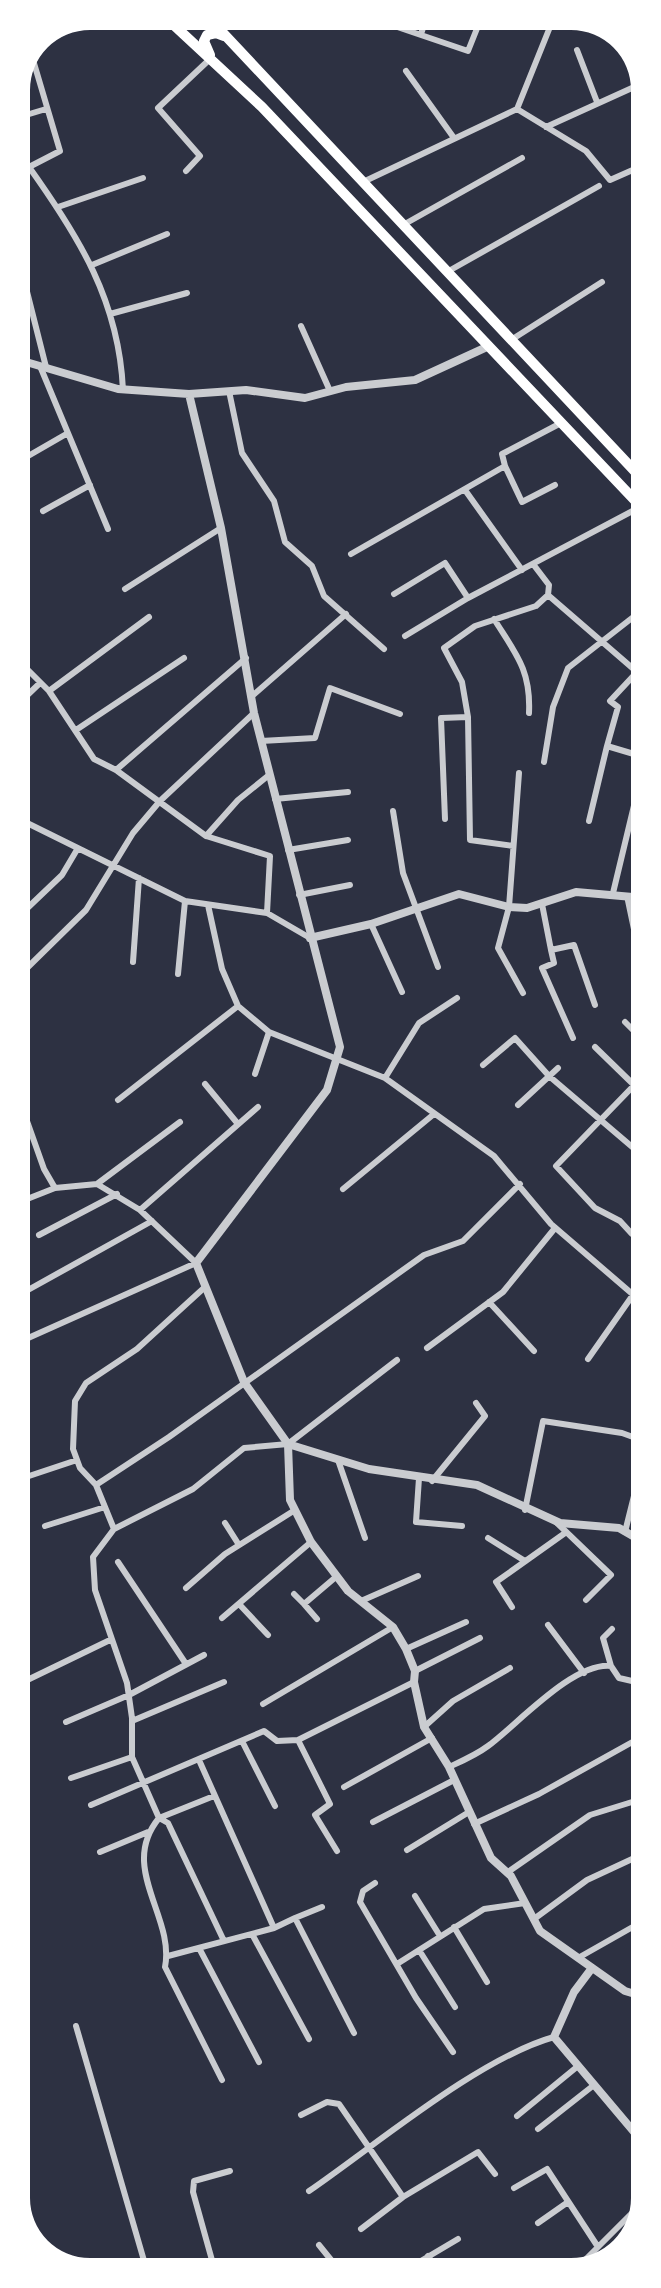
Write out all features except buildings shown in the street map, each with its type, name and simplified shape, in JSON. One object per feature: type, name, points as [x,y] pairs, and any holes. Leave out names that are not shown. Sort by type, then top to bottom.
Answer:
[{"type":"highway","points":[[179,30],[262,107],[631,496]]},
{"type":"highway","points":[[220,30],[631,467]]},
{"type":"highway","points":[[219,68],[204,41],[207,35],[216,33],[226,37]]},
{"type":"street","points":[[409,30],[468,51],[476,30]]},
{"type":"street","points":[[421,34],[422,30]]},
{"type":"street","points":[[363,182],[517,109],[549,30]]},
{"type":"street","points":[[577,50],[597,102]]},
{"type":"street","points":[[186,171],[200,156],[158,108],[210,59]]},
{"type":"street","points":[[30,166],[60,151],[35,67]]},
{"type":"street","points":[[406,71],[454,138]]},
{"type":"street","points":[[546,127],[631,88]]},
{"type":"street","points":[[30,114],[46,109]]},
{"type":"street","points":[[517,109],[586,151],[610,180],[631,171]]},
{"type":"street","points":[[403,225],[522,158]]},
{"type":"street","points":[[30,168],[58,207],[92,265],[121,348],[123,390]]},
{"type":"street","points":[[58,207],[143,178]]},
{"type":"street","points":[[447,272],[599,186]]},
{"type":"street","points":[[92,265],[167,234]]},
{"type":"street","points":[[511,340],[602,282]]},
{"type":"street","points":[[110,314],[187,293]]},
{"type":"street","points":[[30,309],[43,366],[108,529]]},
{"type":"street","points":[[301,326],[330,391]]},
{"type":"street","points":[[30,363],[123,390],[189,394],[229,391],[305,398],[330,391],[415,380],[489,346]]},
{"type":"street","points":[[229,391],[242,453],[274,501],[285,542],[312,566],[324,596],[384,649]]},
{"type":"street","points":[[30,1337],[196,1263],[327,1090],[340,1047],[254,713],[221,528],[189,394]]},
{"type":"street","points":[[555,485],[522,502],[502,454],[561,423]]},
{"type":"street","points":[[30,455],[68,433]]},
{"type":"street","points":[[351,554],[505,466]]},
{"type":"street","points":[[43,511],[90,485]]},
{"type":"street","points":[[465,490],[522,570]]},
{"type":"street","points":[[405,636],[468,598],[631,514]]},
{"type":"street","points":[[125,589],[221,528]]},
{"type":"street","points":[[394,594],[445,563],[468,598]]},
{"type":"street","points":[[513,846],[470,840],[468,717],[462,682],[444,648],[475,626],[536,606],[548,595],[549,585],[533,564]]},
{"type":"street","points":[[548,595],[631,667]]},
{"type":"street","points":[[251,697],[346,614]]},
{"type":"street","points":[[49,691],[149,617]]},
{"type":"street","points":[[494,619],[525,668],[531,684],[529,713]]},
{"type":"street","points":[[544,762],[553,707],[568,668],[631,619]]},
{"type":"street","points":[[76,730],[184,658]]},
{"type":"street","points":[[116,770],[246,658]]},
{"type":"street","points":[[30,673],[49,691],[94,759],[116,770],[204,834],[270,856],[267,913]]},
{"type":"street","points":[[589,821],[618,707],[610,701],[631,678]]},
{"type":"street","points":[[30,693],[40,683]]},
{"type":"street","points":[[261,741],[315,738],[330,688],[400,714]]},
{"type":"street","points":[[30,965],[86,910],[133,833],[160,801],[254,713]]},
{"type":"street","points":[[445,819],[441,718],[468,717]]},
{"type":"street","points":[[607,746],[631,753]]},
{"type":"street","points":[[519,773],[509,907],[498,948],[523,993]]},
{"type":"street","points":[[204,834],[269,775]]},
{"type":"street","points":[[275,799],[348,792]]},
{"type":"street","points":[[393,811],[403,873],[438,967]]},
{"type":"street","points":[[613,893],[631,818]]},
{"type":"street","points":[[30,824],[185,901],[267,913],[310,938],[371,924],[459,894],[509,907],[542,904],[576,892],[631,896]]},
{"type":"street","points":[[288,850],[348,840]]},
{"type":"street","points":[[30,906],[62,875],[78,848]]},
{"type":"street","points":[[133,962],[139,878]]},
{"type":"street","points":[[299,895],[350,885]]},
{"type":"street","points":[[627,896],[631,915]]},
{"type":"street","points":[[178,974],[185,901]]},
{"type":"street","points":[[542,904],[554,963],[542,968],[573,1038]]},
{"type":"street","points":[[208,905],[222,969],[238,1006],[269,1032],[385,1078],[494,1156],[555,1228],[631,1289]]},
{"type":"street","points":[[371,924],[402,992]]},
{"type":"street","points":[[551,950],[574,945],[595,1005]]},
{"type":"street","points":[[385,1078],[419,1023],[457,998]]},
{"type":"street","points":[[118,1100],[238,1006]]},
{"type":"street","points":[[625,1022],[631,1028]]},
{"type":"street","points":[[255,1074],[269,1032]]},
{"type":"street","points":[[483,1065],[515,1038],[549,1076],[631,1146]]},
{"type":"street","points":[[595,1047],[631,1082]]},
{"type":"street","points":[[518,1105],[558,1068]]},
{"type":"street","points":[[205,1084],[238,1124]]},
{"type":"street","points":[[631,1088],[556,1166],[595,1208],[620,1221],[631,1233]]},
{"type":"street","points":[[140,1210],[258,1107]]},
{"type":"street","points":[[343,1189],[434,1114]]},
{"type":"street","points":[[30,1198],[55,1188],[97,1184],[180,1122]]},
{"type":"street","points":[[30,1130],[44,1169],[55,1188]]},
{"type":"street","points":[[97,1184],[117,1194],[131,1208],[140,1210],[196,1263],[244,1382],[288,1444],[290,1500],[311,1542],[337,1576],[393,1627],[406,1649],[415,1671],[414,1682],[424,1727],[449,1767],[491,1858],[508,1872],[540,1931],[631,1993]]},
{"type":"street","points":[[96,1485],[169,1437],[424,1255],[463,1241],[520,1184]]},
{"type":"street","points":[[39,1235],[117,1194]]},
{"type":"street","points":[[30,1289],[152,1221]]},
{"type":"street","points":[[427,1348],[503,1292],[555,1228]]},
{"type":"street","points":[[114,1529],[96,1485],[77,1460],[72,1421],[75,1401],[86,1383],[137,1349],[205,1287]]},
{"type":"street","points":[[489,1302],[534,1351]]},
{"type":"street","points":[[588,1359],[631,1309]]},
{"type":"street","points":[[288,1444],[397,1360]]},
{"type":"street","points":[[432,1481],[485,1416],[476,1403]]},
{"type":"street","points":[[525,1510],[543,1421],[631,1436]]},
{"type":"street","points":[[224,1941],[168,1823],[159,1818],[132,1757],[129,1695],[95,1590],[93,1557],[114,1529],[193,1489],[244,1448],[288,1444],[338,1460],[432,1481],[477,1485],[525,1510],[555,1521],[600,1524],[631,1535]]},
{"type":"street","points":[[30,1476],[77,1460]]},
{"type":"street","points":[[338,1460],[365,1538]]},
{"type":"street","points":[[419,1478],[416,1522],[462,1526]]},
{"type":"street","points":[[45,1526],[105,1507]]},
{"type":"street","points":[[625,1532],[631,1508]]},
{"type":"street","points":[[186,1588],[239,1545],[295,1510]]},
{"type":"street","points":[[555,1521],[611,1575],[586,1600]]},
{"type":"street","points":[[225,1523],[239,1545]]},
{"type":"street","points":[[512,1607],[496,1582],[565,1533]]},
{"type":"street","points":[[488,1538],[525,1561]]},
{"type":"street","points":[[222,1618],[311,1542]]},
{"type":"street","points":[[118,1562],[186,1664]]},
{"type":"street","points":[[304,1604],[337,1576]]},
{"type":"street","points":[[361,1601],[418,1576]]},
{"type":"street","points":[[294,1594],[317,1619]]},
{"type":"street","points":[[239,1604],[268,1635]]},
{"type":"street","points":[[406,1649],[466,1622]]},
{"type":"street","points":[[548,1625],[584,1673]]},
{"type":"street","points":[[263,1704],[393,1627]]},
{"type":"street","points":[[612,1629],[603,1638],[611,1666],[619,1678],[631,1681]]},
{"type":"street","points":[[415,1671],[480,1638]]},
{"type":"street","points":[[30,1679],[110,1640]]},
{"type":"street","points":[[66,1722],[129,1695],[204,1655]]},
{"type":"street","points":[[449,1767],[485,1749],[566,1682],[601,1665],[611,1666]]},
{"type":"street","points":[[424,1727],[453,1701],[510,1668]]},
{"type":"street","points":[[132,1721],[224,1682]]},
{"type":"street","points":[[91,1805],[264,1731],[277,1741],[298,1740],[414,1682]]},
{"type":"street","points":[[344,1787],[432,1738]]},
{"type":"street","points":[[298,1740],[330,1804],[315,1815],[337,1851]]},
{"type":"street","points":[[242,1741],[275,1806]]},
{"type":"street","points":[[474,1824],[539,1794],[631,1743]]},
{"type":"street","points":[[71,1778],[132,1757]]},
{"type":"street","points":[[199,1760],[274,1928]]},
{"type":"street","points":[[373,1822],[454,1780]]},
{"type":"street","points":[[214,1796],[159,1818],[148,1832],[143,1858],[168,1956],[165,1967],[222,2080]]},
{"type":"street","points":[[508,1872],[590,1815],[631,1802]]},
{"type":"street","points":[[407,1850],[469,1812]]},
{"type":"street","points":[[100,1852],[148,1832]]},
{"type":"street","points":[[534,1919],[587,1880],[631,1860]]},
{"type":"street","points":[[375,1883],[363,1891],[360,1902],[453,2052]]},
{"type":"street","points":[[415,1896],[440,1936]]},
{"type":"street","points":[[397,1964],[484,1909],[525,1903]]},
{"type":"street","points":[[168,1956],[274,1928],[322,1907]]},
{"type":"street","points":[[295,1918],[354,2033]]},
{"type":"street","points":[[454,1927],[487,1982]]},
{"type":"street","points":[[578,1958],[631,1928]]},
{"type":"street","points":[[252,1934],[309,2039]]},
{"type":"street","points":[[199,1948],[259,2062]]},
{"type":"street","points":[[419,1950],[455,2007]]},
{"type":"street","points":[[309,2191],[493,2066],[535,2043],[554,2037],[574,1992],[592,1968]]},
{"type":"street","points":[[76,2026],[143,2258]]},
{"type":"street","points":[[554,2037],[631,2129]]},
{"type":"street","points":[[517,2116],[578,2066]]},
{"type":"street","points":[[538,2129],[594,2085]]},
{"type":"street","points":[[301,2115],[334,2101],[403,2197]]},
{"type":"street","points":[[361,2229],[403,2197],[478,2152],[495,2174]]},
{"type":"street","points":[[514,2188],[547,2169],[598,2247]]},
{"type":"street","points":[[211,2258],[193,2192],[194,2181],[230,2171]]},
{"type":"street","points":[[538,2223],[568,2202]]},
{"type":"street","points":[[590,2255],[628,2217]]},
{"type":"street","points":[[425,2258],[458,2239]]},
{"type":"street","points":[[319,2245],[330,2258]]}]
